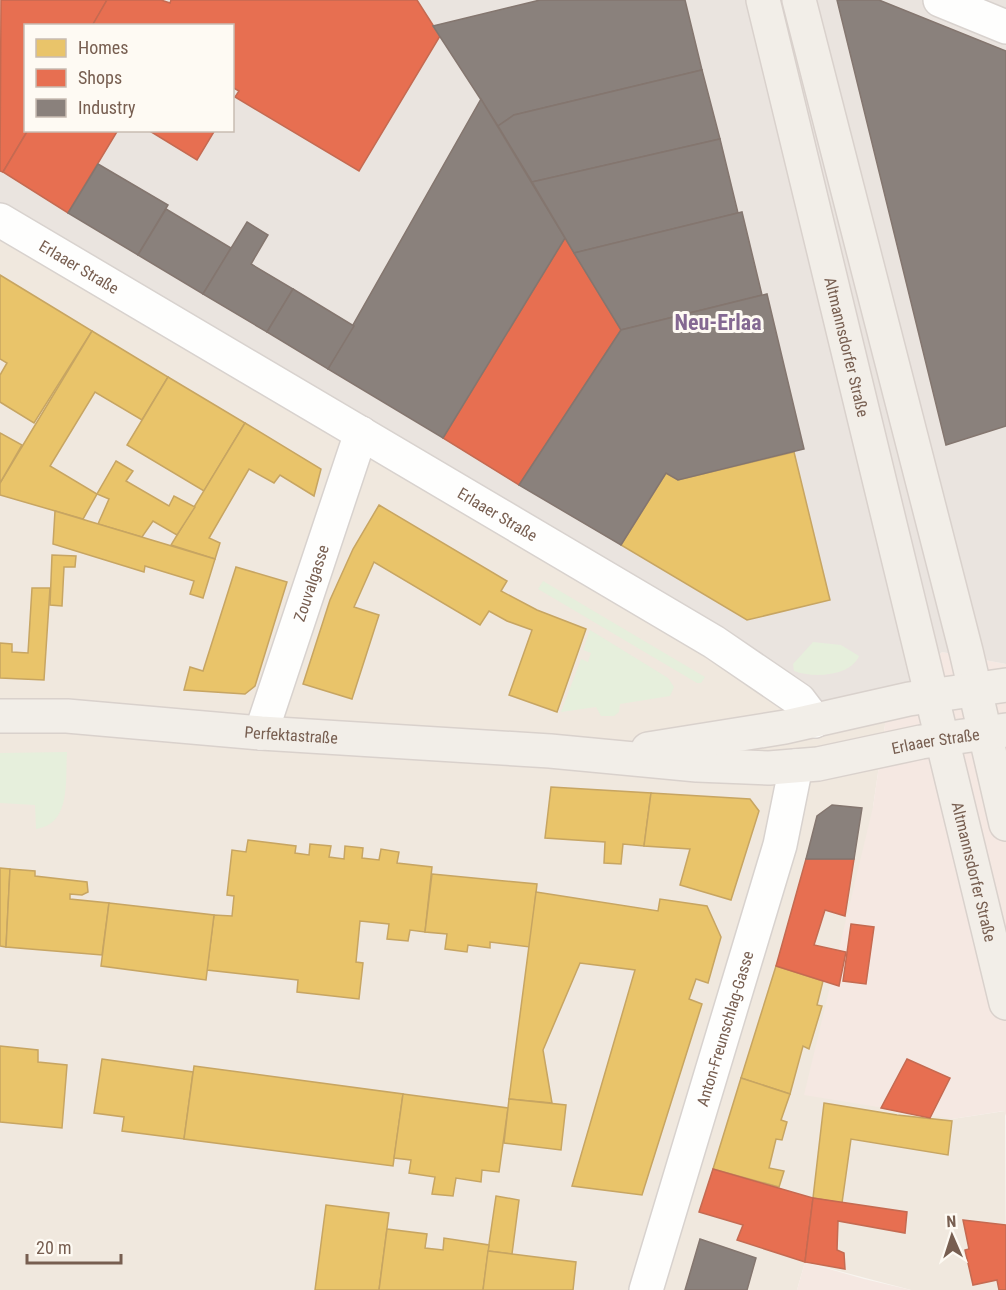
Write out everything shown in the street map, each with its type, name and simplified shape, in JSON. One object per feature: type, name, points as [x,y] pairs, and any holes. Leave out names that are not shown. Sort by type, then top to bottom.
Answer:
[{"type":"main road","name":"Altmannsdorfer Straße","points":[[763,0],[968,713],[1006,824]]},
{"type":"main road","name":"Altmannsdorfer Straße","points":[[800,0],[968,713],[1006,1003]]},
{"type":"main road","points":[[815,721],[968,713]]},
{"type":"main road","name":"Erlaaer Straße","points":[[796,766],[968,713]]},
{"type":"main road","name":"Perfektastraße","points":[[0,716],[67,716],[261,733],[583,753],[697,765],[796,766]]},
{"type":"main road","name":"Perfektastraße","points":[[583,753],[645,749],[815,721]]},
{"type":"street","points":[[940,0],[1006,27]]},
{"type":"street","name":"Erlaaer Straße","points":[[0,220],[714,642],[799,700],[815,721]]},
{"type":"street","name":"Zouvalgasse","points":[[261,733],[361,433]]},
{"type":"street","name":"Anton-Freunschlag-Gasse","points":[[646,1290],[780,845],[796,766]]},
{"type":"shaded area","points":[[0,0],[1006,0],[1006,664],[942,652],[888,704],[815,721],[0,220]]},
{"type":"shaded area","points":[[0,220],[888,704],[873,807],[952,1119],[1005,1111],[1006,1290],[911,1290],[805,1262],[797,1290],[0,1290]]},
{"type":"shaded area","points":[[942,652],[1006,664],[1006,1116],[1004,1111],[952,1119],[804,1095],[873,807],[888,704]]},
{"type":"shaded area","points":[[805,1262],[864,1279],[911,1290],[797,1290]]},
{"type":"green space","points":[[543,581],[705,677],[701,683],[697,683],[538,589]]},
{"type":"green space","points":[[590,630],[668,678],[674,687],[670,696],[620,704],[619,712],[614,716],[601,716],[596,707],[561,712],[581,659],[588,662],[591,653],[583,650]]},
{"type":"green space","points":[[813,642],[841,645],[859,656],[848,668],[839,672],[810,675],[794,671],[793,664]]},
{"type":"green space","points":[[67,752],[66,787],[61,810],[56,819],[36,829],[35,805],[0,803],[0,753]]},
{"type":"building: Homes","points":[[0,275],[92,331],[34,423],[0,402],[0,375],[7,363],[0,359]]},
{"type":"building: Homes","points":[[92,331],[168,377],[142,420],[95,392],[50,466],[97,494],[83,519],[0,495],[0,483]]},
{"type":"building: Homes","points":[[168,377],[245,423],[204,491],[127,445]]},
{"type":"building: Homes","points":[[245,423],[321,469],[314,496],[280,475],[274,483],[249,469],[209,538],[220,543],[215,559],[171,545]]},
{"type":"building: Homes","points":[[0,433],[22,445],[0,483]]},
{"type":"building: Homes","points":[[794,452],[830,600],[747,620],[621,545],[666,473],[678,480]]},
{"type":"building: Homes","points":[[116,461],[133,471],[126,481],[169,506],[174,496],[195,507],[177,535],[153,521],[142,537],[98,524],[109,499],[97,494]]},
{"type":"building: Homes","points":[[379,505],[507,581],[501,591],[537,610],[586,629],[557,712],[509,695],[532,630],[507,621],[489,611],[480,625],[374,562],[354,607],[379,615],[352,699],[303,684],[330,600],[353,549]]},
{"type":"building: Homes","points":[[55,511],[215,559],[203,598],[190,594],[194,581],[145,566],[144,572],[53,544]]},
{"type":"building: Homes","points":[[52,555],[76,556],[75,567],[64,567],[62,606],[50,605]]},
{"type":"building: Homes","points":[[236,567],[287,582],[255,686],[245,694],[184,690],[190,667],[203,671]]},
{"type":"building: Homes","points":[[32,588],[50,588],[44,680],[0,678],[0,643],[12,644],[12,652],[28,653]]},
{"type":"building: Homes","points":[[551,787],[651,793],[644,846],[623,844],[621,864],[604,863],[605,842],[545,838]]},
{"type":"building: Homes","points":[[651,793],[750,799],[759,811],[731,900],[680,885],[690,849],[644,846]]},
{"type":"building: Homes","points":[[248,840],[296,846],[295,853],[309,855],[310,844],[331,846],[329,857],[344,859],[345,846],[363,848],[362,858],[379,860],[381,849],[399,852],[397,863],[432,867],[425,932],[410,930],[408,941],[387,939],[389,924],[360,921],[356,962],[363,963],[359,999],[297,992],[298,980],[207,970],[214,915],[232,916],[234,896],[227,895],[232,850],[246,852]]},
{"type":"building: Homes","points":[[0,868],[10,869],[6,947],[0,946]]},
{"type":"building: Homes","points":[[10,869],[35,871],[35,876],[87,882],[88,892],[82,895],[70,894],[70,899],[109,903],[102,955],[6,947]]},
{"type":"building: Homes","points":[[432,874],[537,884],[530,947],[490,942],[490,948],[468,945],[467,952],[445,949],[447,934],[425,932]]},
{"type":"building: Homes","points":[[536,892],[658,911],[660,899],[707,906],[721,937],[708,983],[696,979],[689,999],[702,1004],[642,1195],[572,1186],[635,970],[580,963],[543,1050],[552,1103],[509,1099]]},
{"type":"building: Homes","points":[[109,903],[214,915],[206,980],[101,966]]},
{"type":"building: Homes","points":[[776,966],[823,981],[817,1005],[822,1006],[809,1049],[803,1046],[790,1094],[741,1078]]},
{"type":"building: Homes","points":[[0,1046],[38,1050],[38,1062],[67,1065],[62,1128],[0,1122]]},
{"type":"building: Homes","points":[[102,1059],[193,1072],[184,1139],[122,1131],[124,1117],[94,1113]]},
{"type":"building: Homes","points":[[194,1066],[403,1094],[393,1166],[184,1139]]},
{"type":"building: Homes","points":[[741,1078],[790,1094],[781,1120],[787,1122],[782,1140],[776,1139],[769,1168],[784,1171],[779,1187],[713,1169]]},
{"type":"building: Homes","points":[[403,1094],[508,1108],[499,1172],[482,1170],[481,1182],[456,1178],[453,1196],[432,1194],[435,1177],[409,1173],[411,1160],[394,1158]]},
{"type":"building: Homes","points":[[509,1099],[566,1105],[561,1150],[504,1143]]},
{"type":"building: Homes","points":[[824,1103],[952,1121],[948,1155],[851,1139],[842,1203],[813,1198]]},
{"type":"building: Homes","points":[[496,1196],[519,1200],[512,1254],[488,1251]]},
{"type":"building: Homes","points":[[326,1205],[389,1213],[379,1290],[315,1290]]},
{"type":"building: Homes","points":[[387,1229],[427,1234],[425,1248],[443,1250],[444,1238],[489,1245],[483,1290],[379,1290]]},
{"type":"building: Homes","points":[[488,1251],[576,1262],[573,1290],[483,1290]]},
{"type":"building: Shops","points":[[1,0],[107,0],[93,24],[24,24],[24,132],[27,132],[3,172],[0,171]]},
{"type":"building: Shops","points":[[107,0],[161,0],[170,3],[171,0],[417,0],[440,36],[359,171],[235,97],[239,91],[234,88],[234,24],[93,24]]},
{"type":"building: Shops","points":[[27,132],[117,132],[68,213],[3,172]]},
{"type":"building: Shops","points":[[151,132],[214,132],[197,160]]},
{"type":"building: Shops","points":[[565,238],[621,330],[519,485],[443,438]]},
{"type":"building: Shops","points":[[806,859],[854,859],[845,916],[825,910],[814,945],[846,952],[839,986],[776,966]]},
{"type":"building: Shops","points":[[851,924],[874,927],[866,984],[843,981]]},
{"type":"building: Shops","points":[[907,1059],[950,1078],[930,1118],[881,1108]]},
{"type":"building: Shops","points":[[713,1169],[813,1198],[805,1262],[737,1240],[743,1225],[699,1212]]},
{"type":"building: Shops","points":[[813,1198],[907,1212],[905,1233],[838,1221],[837,1250],[844,1253],[845,1269],[805,1262]]},
{"type":"building: Shops","points":[[963,1220],[1006,1225],[1006,1290],[999,1290],[997,1280],[973,1285],[965,1250],[969,1249]]},
{"type":"building: Industry","points":[[540,0],[685,0],[702,70],[514,115],[498,126],[433,26]]},
{"type":"building: Industry","points":[[837,0],[879,0],[1006,51],[1006,426],[946,445]]},
{"type":"building: Industry","points":[[702,70],[720,139],[532,182],[498,126],[514,115]]},
{"type":"building: Industry","points":[[481,99],[565,238],[443,438],[328,369]]},
{"type":"building: Industry","points":[[720,139],[738,213],[574,253],[532,182]]},
{"type":"building: Industry","points":[[98,164],[168,205],[138,255],[68,213]]},
{"type":"building: Industry","points":[[166,209],[231,248],[203,294],[138,255]]},
{"type":"building: Industry","points":[[742,212],[762,295],[621,330],[574,253]]},
{"type":"building: Industry","points":[[247,222],[268,235],[251,264],[293,289],[267,332],[203,294]]},
{"type":"building: Industry","points":[[293,289],[354,326],[328,369],[267,332]]},
{"type":"building: Industry","points":[[767,294],[804,449],[678,480],[666,473],[621,545],[519,485],[621,330]]},
{"type":"building: Industry","points":[[832,805],[862,808],[854,859],[806,859],[817,816]]},
{"type":"building: Industry","points":[[700,1239],[756,1258],[747,1290],[685,1290]]},
{"type":"district","name":"Neu-Erlaa","points":[[718,322]]}]
